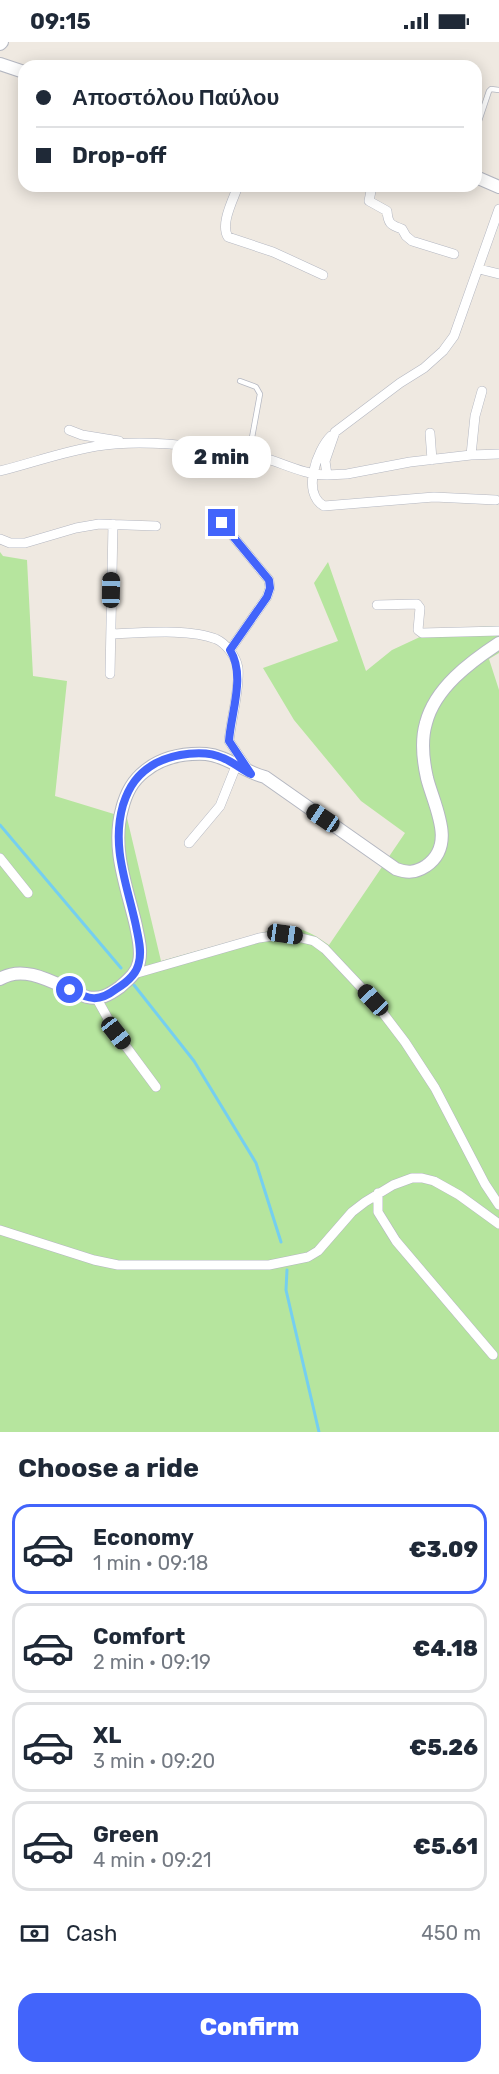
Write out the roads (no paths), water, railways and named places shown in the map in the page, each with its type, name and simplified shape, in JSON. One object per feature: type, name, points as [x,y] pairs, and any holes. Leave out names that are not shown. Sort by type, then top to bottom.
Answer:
[{"type":"street","points":[[0,64],[18,70]]},
{"type":"street","points":[[482,180],[499,187]]},
{"type":"street","points":[[236,192],[226,224],[225,232],[228,237],[273,252],[323,275]]},
{"type":"street","points":[[371,192],[369,201],[387,211],[388,222],[402,229],[406,237],[454,254]]},
{"type":"street","points":[[496,500],[434,497],[324,506],[318,503],[313,475],[316,458],[323,445],[335,432],[424,368],[443,351],[454,336],[498,213]]},
{"type":"street","points":[[478,270],[499,274]]},
{"type":"street","points":[[471,455],[475,416],[482,391]]},
{"type":"street","points":[[69,430],[82,435],[129,443]]},
{"type":"street","points":[[327,474],[325,461],[335,432]]},
{"type":"street","points":[[430,433],[432,460]]},
{"type":"street","points":[[0,471],[97,446],[129,443],[161,443],[249,454],[270,458],[313,475],[347,474],[432,460],[499,454]]},
{"type":"street","points":[[222,523],[269,580],[270,588],[267,597],[230,650]]},
{"type":"street","points":[[0,539],[10,543],[25,543],[76,528],[99,524],[156,526]]},
{"type":"street","points":[[110,674],[113,524]]},
{"type":"street","points":[[377,605],[417,604],[420,608],[418,630],[422,633],[499,632]]},
{"type":"street","points":[[111,634],[163,633],[202,636],[218,640],[230,650],[238,667],[238,682],[229,741],[251,774]]},
{"type":"street","points":[[0,979],[15,973],[29,974],[87,998],[97,999],[116,989],[134,974],[139,964],[139,940],[119,857],[117,837],[119,821],[133,781],[158,762],[170,758],[192,754],[222,757],[251,774],[265,777],[390,866],[406,873],[422,868],[435,859],[440,852],[442,835],[440,818],[423,754],[426,722],[449,684],[474,661],[499,643]]},
{"type":"street","points":[[189,843],[220,806],[236,766]]},
{"type":"street","points":[[0,858],[28,893]]},
{"type":"street","points":[[134,974],[259,938],[285,934],[314,941],[325,949],[373,1000],[405,1042],[435,1088],[485,1184],[499,1205]]},
{"type":"street","points":[[97,999],[116,1033],[156,1087]]},
{"type":"street","points":[[0,1230],[94,1260],[118,1265],[269,1265],[308,1257],[318,1251],[352,1212],[378,1193],[403,1180],[422,1178],[434,1181],[459,1195],[499,1224]]},
{"type":"street","points":[[378,1193],[378,1212],[390,1233],[493,1355]]},
{"type":"lane","points":[[482,112],[489,91],[499,90]]},
{"type":"lane","points":[[240,381],[256,387],[260,394],[249,454]]},
{"type":"waterway","points":[[0,825],[121,968]]},
{"type":"waterway","points":[[134,985],[194,1061],[256,1163],[281,1242]]},
{"type":"waterway","points":[[287,1270],[286,1290],[319,1432]]}]
